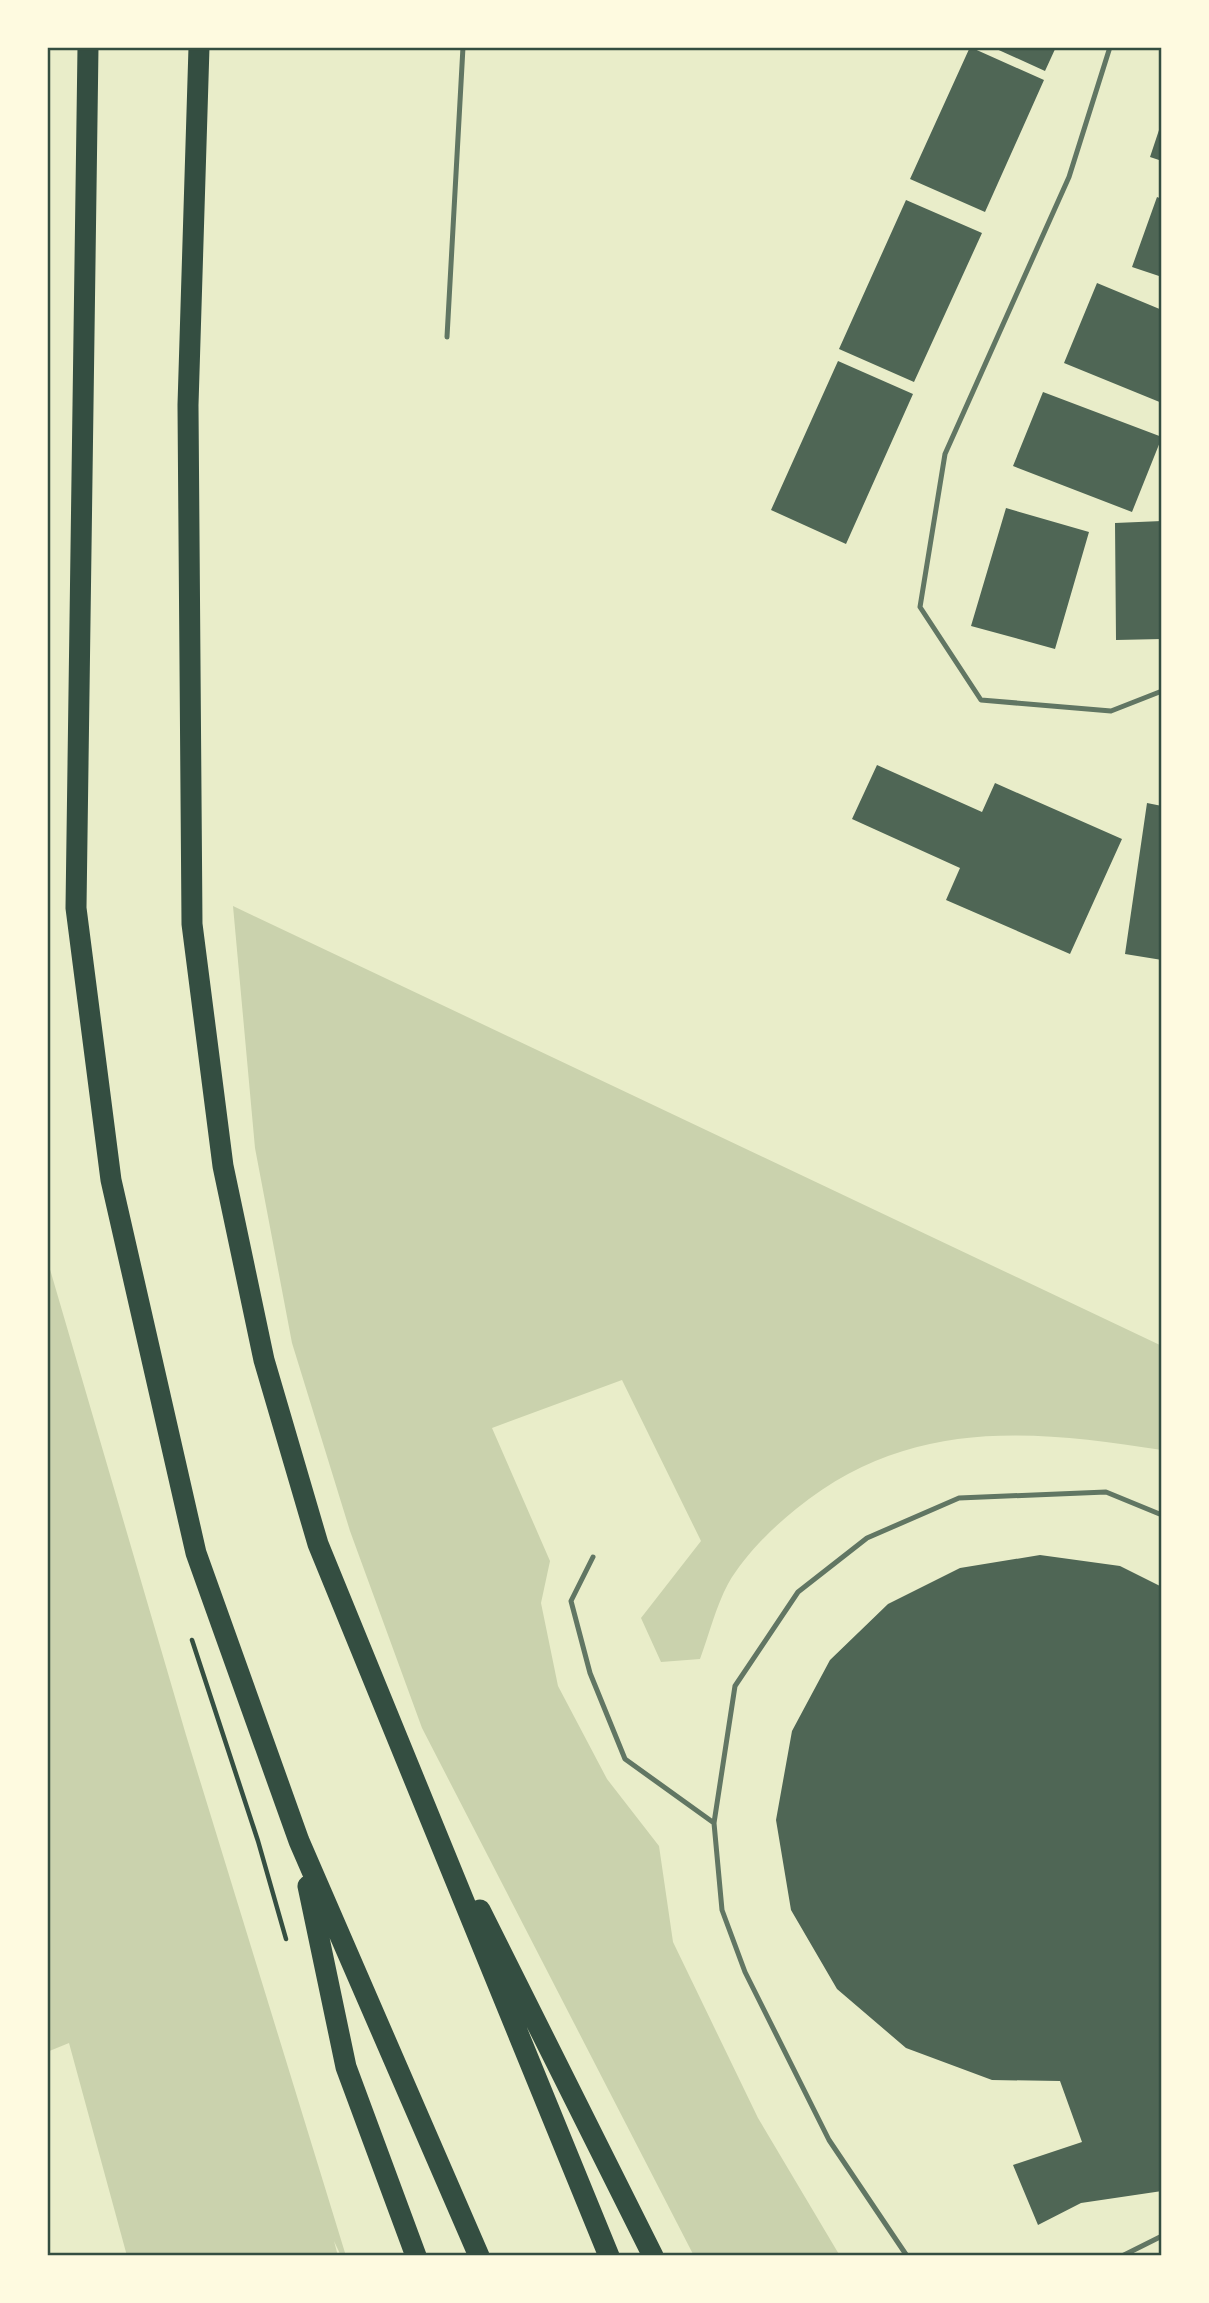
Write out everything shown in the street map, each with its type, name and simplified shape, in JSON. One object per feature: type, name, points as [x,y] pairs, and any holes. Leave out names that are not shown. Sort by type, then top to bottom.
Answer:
[{"type":"highway","points":[[88,47],[76,908],[111,1180],[196,1553],[299,1841],[479,2256]]},
{"type":"highway","points":[[199,47],[188,405],[192,924],[223,1166],[264,1360],[318,1544],[609,2256]]},
{"type":"highway","points":[[395,1737],[653,2256]]},
{"type":"highway","points":[[299,1841],[346,2067],[416,2256]]},
{"type":"lane","points":[[447,337],[463,47]]},
{"type":"lane","points":[[1110,47],[1069,177],[945,454],[920,607],[981,700],[1111,710],[1162,691]]},
{"type":"lane","points":[[907,2256],[829,2140],[745,1972],[722,1910],[714,1823],[736,1686],[798,1592],[867,1538],[959,1498],[1107,1492],[1162,1515]]},
{"type":"lane","points":[[593,1557],[571,1601],[590,1673],[625,1759],[714,1823]]},
{"type":"lane","points":[[1122,2256],[1162,2236]]},
{"type":"green space","points":[[233,906],[1162,1346],[1162,1450],[1017,1435],[926,1445],[882,1458],[838,1479],[796,1509],[759,1544],[728,1584],[700,1659],[661,1662],[641,1618],[701,1541],[622,1380],[492,1428],[550,1561],[541,1603],[558,1686],[607,1779],[659,1846],[673,1942],[758,2118],[840,2256],[694,2256],[422,1728],[350,1531],[292,1343],[255,1148]]},
{"type":"green space","points":[[47,1259],[186,1735],[346,2256],[341,2256],[334,2241],[338,2256],[127,2256],[69,2043],[47,2052]]},
{"type":"building","points":[[970,47],[1044,80],[985,212],[910,179]]},
{"type":"building","points":[[992,47],[1056,47],[1045,71]]},
{"type":"building","points":[[1162,124],[1162,161],[1150,157]]},
{"type":"building","points":[[1157,197],[1162,199],[1162,277],[1132,267]]},
{"type":"building","points":[[906,200],[982,233],[914,382],[839,349]]},
{"type":"building","points":[[1097,283],[1162,310],[1162,403],[1064,363]]},
{"type":"building","points":[[838,361],[913,394],[846,544],[771,510]]},
{"type":"building","points":[[1043,392],[1162,437],[1132,512],[1013,466]]},
{"type":"building","points":[[1006,508],[1089,532],[1055,649],[971,626]]},
{"type":"building","points":[[1162,521],[1162,639],[1116,640],[1115,523]]},
{"type":"building","points":[[877,765],[982,812],[995,783],[1122,839],[1070,954],[946,900],[960,868],[852,819]]},
{"type":"building","points":[[1147,803],[1162,806],[1162,960],[1125,954]]},
{"type":"building","points":[[1040,1555],[1120,1566],[1162,1587],[1162,2191],[1081,2203],[1038,2225],[1013,2165],[1082,2142],[1060,2081],[992,2080],[906,2048],[837,1989],[791,1910],[776,1820],[792,1731],[830,1660],[888,1604],[960,1568]]}]
